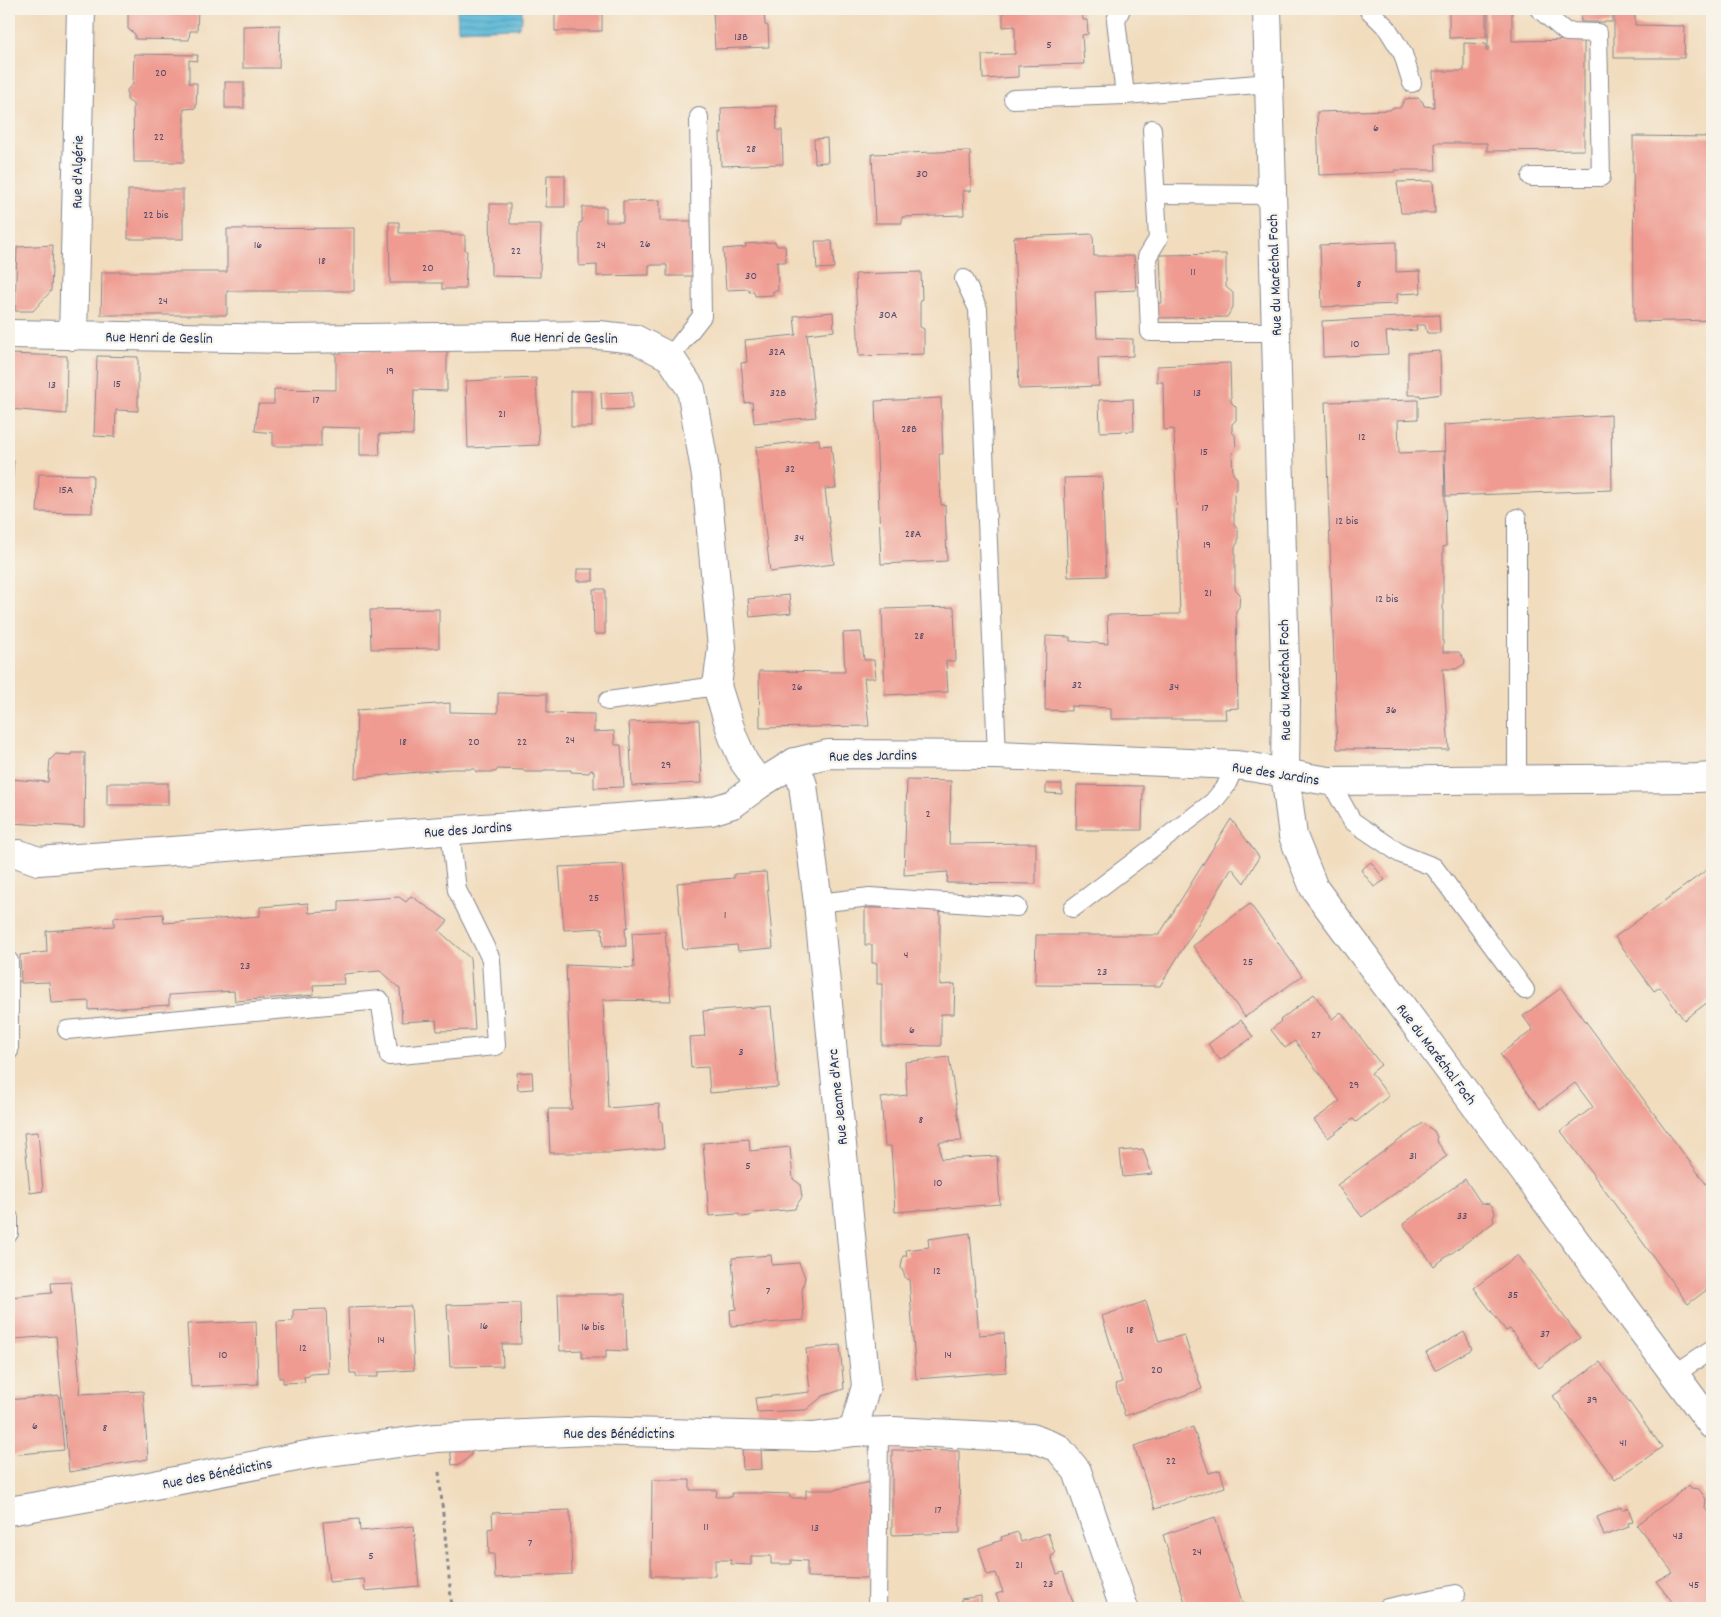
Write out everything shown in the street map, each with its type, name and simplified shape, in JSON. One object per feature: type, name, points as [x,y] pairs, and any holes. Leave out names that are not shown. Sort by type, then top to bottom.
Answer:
[{"type":"street","name":"Rue d'Algérie","points":[[74,336],[81,9]]},
{"type":"street","name":"Rue du Maréchal Foch","points":[[1267,9],[1286,700],[1286,774],[1292,836],[1314,888],[1712,1425]]},
{"type":"street","name":"Rue Henri de Geslin","points":[[9,334],[288,340],[599,335],[635,339],[670,356]]},
{"type":"street","points":[[670,356],[691,389],[706,476],[722,648],[717,686],[733,737],[744,762],[760,784]]},
{"type":"street","name":"Rue des Jardins","points":[[14,856],[38,861],[711,811],[733,804],[795,762],[828,754],[997,755],[1235,765],[1330,781],[1712,777]]},
{"type":"street","name":"Rue Jeanne d'Arc","points":[[795,762],[803,785],[818,903],[866,1386],[866,1432]]},
{"type":"street","name":"Rue des Bénédictins","points":[[9,1511],[312,1454],[436,1438],[590,1431],[814,1437],[866,1432],[1032,1438],[1058,1448],[1077,1471],[1124,1608]]},
{"type":"lane","points":[[1121,9],[1116,20],[1125,95]]},
{"type":"lane","points":[[1368,9],[1387,28],[1403,54],[1412,83]]},
{"type":"lane","points":[[1531,176],[1601,177],[1598,33],[1566,32],[1538,9]]},
{"type":"lane","points":[[1013,99],[1125,95],[1270,83]]},
{"type":"lane","points":[[670,356],[702,316],[699,117]]},
{"type":"lane","points":[[1152,129],[1158,239],[1148,257],[1150,332],[1276,332]]},
{"type":"lane","points":[[1156,194],[1272,195]]},
{"type":"lane","points":[[964,279],[978,309],[997,755]]},
{"type":"lane","points":[[1516,518],[1518,780]]},
{"type":"lane","points":[[608,701],[717,686]]},
{"type":"lane","points":[[1074,908],[1212,802],[1226,786],[1235,765]]},
{"type":"lane","points":[[1330,781],[1352,821],[1401,854],[1434,867],[1525,990]]},
{"type":"lane","points":[[67,1030],[380,1000],[389,1056],[496,1046],[491,959],[457,890],[450,830]]},
{"type":"lane","points":[[818,903],[870,897],[1017,907]]},
{"type":"lane","points":[[9,961],[9,1051]]},
{"type":"lane","points":[[9,1218],[9,1233]]},
{"type":"lane","points":[[1675,1374],[1712,1349]]},
{"type":"lane","points":[[866,1432],[877,1608]]},
{"type":"lane","points":[[1387,1608],[1456,1594]]},
{"type":"path","points":[[436,1438],[452,1608]]},
{"type":"water","points":[[457,9],[522,9],[522,20],[518,28],[458,30]]},
{"type":"building","points":[[9,9],[14,9],[13,24],[9,24]]},
{"type":"building","points":[[128,9],[198,9],[197,31],[190,31],[189,40],[135,39],[135,34],[128,29]]},
{"type":"building","points":[[555,9],[602,9],[602,31],[555,31]]},
{"type":"building","points":[[713,9],[764,9],[765,25],[768,26],[769,47],[715,49]]},
{"type":"building","points":[[1003,9],[1082,9],[1083,20],[1087,20],[1088,34],[1082,35],[1084,64],[1018,66],[1018,77],[983,79],[982,55],[1015,54],[1015,26],[1003,27]]},
{"type":"building","points":[[1449,9],[1486,9],[1486,37],[1449,38]]},
{"type":"building","points":[[1488,9],[1512,9],[1512,41],[1584,40],[1584,150],[1487,151],[1487,143],[1435,143],[1436,170],[1394,170],[1395,172],[1319,175],[1317,112],[1390,110],[1392,108],[1400,108],[1405,99],[1418,98],[1423,102],[1424,106],[1434,107],[1433,71],[1464,71],[1464,43],[1486,44],[1486,51],[1488,51]]},
{"type":"building","points":[[1580,9],[1612,9],[1612,22],[1581,22]]},
{"type":"building","points":[[1614,9],[1635,9],[1635,25],[1685,26],[1684,58],[1614,58]]},
{"type":"building","points":[[280,25],[279,68],[243,68],[243,26]]},
{"type":"building","points":[[134,54],[198,55],[197,61],[189,60],[189,83],[197,83],[196,108],[184,109],[184,162],[134,162],[133,104],[127,100],[127,90],[133,84]]},
{"type":"building","points":[[225,82],[244,82],[244,108],[225,108]]},
{"type":"building","points":[[776,106],[777,130],[782,130],[783,164],[721,166],[721,108]]},
{"type":"building","points":[[1633,136],[1712,137],[1712,320],[1634,322]]},
{"type":"building","points":[[827,138],[828,162],[815,163],[814,139]]},
{"type":"building","points":[[970,151],[971,191],[963,191],[964,215],[902,217],[902,223],[875,223],[872,154]]},
{"type":"building","points":[[547,175],[565,175],[565,207],[546,207]]},
{"type":"building","points":[[1433,181],[1435,213],[1401,213],[1397,182]]},
{"type":"building","points":[[128,190],[183,190],[183,239],[128,239]]},
{"type":"building","points":[[660,200],[660,221],[692,221],[695,276],[667,276],[667,265],[649,265],[649,275],[597,276],[597,265],[579,266],[579,223],[582,222],[582,207],[606,207],[606,222],[623,222],[623,201]]},
{"type":"building","points":[[490,204],[510,204],[510,224],[541,224],[540,277],[491,276]]},
{"type":"building","points":[[389,222],[399,222],[399,233],[451,233],[451,235],[465,235],[465,250],[467,251],[465,289],[442,289],[442,283],[390,283]]},
{"type":"building","points":[[354,228],[354,291],[227,291],[227,315],[101,315],[102,272],[227,272],[227,229]]},
{"type":"building","points":[[1093,234],[1094,256],[1134,256],[1136,290],[1095,292],[1097,338],[1133,339],[1133,356],[1098,358],[1099,386],[1019,389],[1014,237]]},
{"type":"building","points":[[815,241],[832,241],[834,268],[817,269]]},
{"type":"building","points":[[775,242],[777,246],[785,246],[786,262],[777,262],[778,291],[773,291],[773,295],[755,296],[754,291],[749,292],[749,289],[726,290],[723,249],[746,247],[745,244]]},
{"type":"building","points":[[1396,242],[1396,272],[1420,271],[1421,293],[1397,294],[1397,304],[1322,307],[1320,245]]},
{"type":"building","points":[[53,245],[51,291],[33,311],[15,311],[17,247]]},
{"type":"building","points":[[1226,254],[1226,287],[1233,293],[1233,307],[1227,317],[1157,318],[1156,304],[1162,303],[1160,255]]},
{"type":"building","points":[[921,272],[922,300],[920,300],[920,327],[924,329],[924,354],[859,356],[855,274]]},
{"type":"building","points":[[833,312],[834,331],[807,334],[816,417],[754,423],[752,402],[745,403],[741,363],[747,362],[745,340],[796,335],[794,316]]},
{"type":"building","points":[[1439,315],[1440,333],[1427,333],[1425,325],[1416,325],[1417,330],[1386,332],[1388,354],[1323,357],[1322,321]]},
{"type":"building","points":[[447,349],[447,391],[414,390],[413,435],[379,434],[380,455],[360,455],[360,428],[321,427],[321,446],[273,446],[273,433],[255,431],[258,404],[274,404],[274,389],[336,390],[336,352]]},
{"type":"building","points":[[1440,351],[1441,394],[1420,397],[1420,395],[1408,395],[1408,353]]},
{"type":"building","points":[[9,354],[67,356],[66,414],[9,409]]},
{"type":"building","points":[[97,356],[138,357],[138,411],[116,410],[115,437],[94,436]]},
{"type":"building","points":[[1230,363],[1231,402],[1236,407],[1236,420],[1232,424],[1232,432],[1235,435],[1236,447],[1232,454],[1233,474],[1237,478],[1237,489],[1234,493],[1234,524],[1238,529],[1238,542],[1235,547],[1235,589],[1240,594],[1239,607],[1236,611],[1238,708],[1225,709],[1226,719],[1111,719],[1111,708],[1071,706],[1071,711],[1045,710],[1046,636],[1070,637],[1070,641],[1108,644],[1107,615],[1180,614],[1174,429],[1164,430],[1163,382],[1157,382],[1157,366]]},
{"type":"building","points":[[536,378],[539,445],[468,448],[466,381]]},
{"type":"building","points":[[571,391],[592,391],[592,427],[571,427]]},
{"type":"building","points":[[632,392],[632,409],[602,410],[601,393]]},
{"type":"building","points":[[941,398],[943,454],[939,454],[941,505],[945,505],[947,561],[881,564],[875,401]]},
{"type":"building","points":[[1133,399],[1134,431],[1100,432],[1099,400]]},
{"type":"building","points":[[1418,400],[1418,419],[1398,420],[1399,453],[1444,451],[1446,546],[1443,547],[1443,652],[1459,652],[1465,660],[1464,664],[1456,669],[1443,669],[1449,750],[1337,749],[1325,402]]},
{"type":"building","points":[[1611,415],[1612,490],[1446,496],[1444,425]]},
{"type":"building","points":[[819,439],[820,446],[831,445],[836,488],[825,489],[834,564],[770,572],[756,447]]},
{"type":"building","points":[[9,461],[14,461],[12,487],[9,487]]},
{"type":"building","points":[[39,474],[93,475],[92,513],[37,512]]},
{"type":"building","points":[[1102,477],[1106,576],[1068,577],[1064,478]]},
{"type":"building","points":[[577,569],[593,569],[593,581],[577,581]]},
{"type":"building","points":[[593,589],[605,589],[605,634],[594,634]]},
{"type":"building","points":[[789,595],[791,613],[750,617],[748,599]]},
{"type":"building","points":[[954,607],[956,661],[946,661],[948,692],[885,695],[882,609]]},
{"type":"building","points":[[439,609],[439,648],[371,649],[370,610]]},
{"type":"building","points":[[861,632],[864,660],[874,660],[876,678],[864,678],[869,726],[760,728],[759,671],[845,672],[843,633]]},
{"type":"building","points":[[498,693],[547,694],[547,713],[594,714],[594,732],[614,731],[615,745],[621,745],[624,787],[594,788],[594,771],[591,770],[589,773],[571,772],[571,770],[525,772],[523,770],[498,769],[495,772],[476,772],[475,769],[450,769],[355,778],[357,710],[450,703],[450,712],[498,713]]},
{"type":"building","points":[[699,720],[702,783],[632,786],[629,722]]},
{"type":"building","points":[[71,753],[85,753],[84,827],[9,823],[9,779],[48,782],[50,760],[56,754],[71,755]]},
{"type":"building","points":[[907,780],[951,781],[949,844],[1036,843],[1036,884],[947,883],[948,872],[904,875]]},
{"type":"building","points":[[107,783],[168,783],[168,805],[107,805]]},
{"type":"building","points":[[1046,784],[1062,784],[1062,794],[1046,793]]},
{"type":"building","points":[[1077,785],[1143,786],[1142,830],[1076,830]]},
{"type":"building","points":[[1231,819],[1259,857],[1244,883],[1232,868],[1160,986],[1035,985],[1036,935],[1159,935]]},
{"type":"building","points":[[1371,862],[1385,880],[1374,887],[1361,870]]},
{"type":"building","points":[[623,864],[628,927],[625,928],[626,946],[603,947],[602,928],[564,930],[559,867]]},
{"type":"building","points":[[1712,866],[1712,999],[1684,1020],[1660,987],[1654,991],[1615,937]]},
{"type":"building","points":[[766,872],[773,948],[738,951],[737,945],[683,949],[677,883],[734,878],[734,874]]},
{"type":"building","points":[[411,896],[448,921],[439,931],[470,958],[475,1030],[437,1031],[436,1020],[402,1022],[400,989],[380,971],[343,974],[344,984],[313,985],[314,995],[235,1001],[234,991],[169,995],[169,1005],[89,1010],[89,1001],[51,1003],[49,982],[21,983],[20,955],[47,952],[46,931],[114,926],[114,917],[163,914],[164,923],[260,916],[260,907],[308,903],[309,913],[339,911],[339,901],[399,897],[406,902]]},
{"type":"building","points":[[1250,904],[1302,976],[1245,1017],[1193,946]]},
{"type":"building","points":[[865,908],[940,908],[940,985],[955,984],[954,1014],[941,1014],[941,1046],[882,1045],[882,984],[877,984],[877,963],[872,963],[872,945],[865,945]]},
{"type":"building","points":[[665,931],[671,1001],[603,1000],[608,1108],[659,1104],[664,1148],[610,1153],[550,1153],[548,1109],[572,1109],[566,965],[634,968],[632,933]]},
{"type":"building","points":[[1561,988],[1712,1192],[1712,1286],[1688,1304],[1561,1131],[1593,1107],[1575,1083],[1540,1109],[1500,1054],[1533,1030],[1523,1016]]},
{"type":"building","points":[[1314,994],[1332,1019],[1341,1012],[1381,1065],[1371,1073],[1389,1096],[1356,1122],[1353,1119],[1328,1138],[1314,1120],[1340,1101],[1295,1041],[1285,1048],[1271,1030],[1280,1020]]},
{"type":"building","points":[[771,1006],[778,1087],[710,1093],[708,1067],[691,1068],[689,1037],[705,1036],[703,1011]]},
{"type":"building","points":[[1241,1020],[1253,1037],[1220,1060],[1208,1044]]},
{"type":"building","points":[[949,1057],[962,1141],[939,1142],[941,1159],[997,1156],[1000,1204],[895,1212],[891,1146],[885,1146],[881,1098],[907,1095],[905,1062]]},
{"type":"building","points":[[532,1072],[533,1089],[518,1090],[517,1073]]},
{"type":"building","points":[[1423,1123],[1434,1131],[1437,1137],[1436,1140],[1447,1156],[1362,1217],[1337,1185]]},
{"type":"building","points":[[38,1132],[43,1191],[30,1193],[24,1133]]},
{"type":"building","points":[[749,1139],[750,1151],[790,1147],[793,1179],[800,1184],[802,1197],[795,1209],[754,1213],[750,1216],[742,1217],[738,1214],[709,1216],[703,1143]]},
{"type":"building","points":[[1143,1149],[1152,1174],[1123,1177],[1120,1151]]},
{"type":"building","points":[[1465,1179],[1481,1203],[1490,1204],[1493,1207],[1495,1213],[1494,1222],[1434,1266],[1403,1224]]},
{"type":"building","points":[[970,1233],[979,1335],[1004,1333],[1006,1372],[916,1379],[909,1279],[906,1279],[901,1267],[903,1256],[907,1256],[906,1250],[929,1247],[928,1239]]},
{"type":"building","points":[[771,1255],[772,1265],[799,1263],[805,1277],[802,1291],[804,1320],[731,1326],[730,1310],[736,1309],[732,1258]]},
{"type":"building","points":[[1518,1255],[1580,1338],[1539,1368],[1510,1329],[1506,1331],[1474,1288]]},
{"type":"building","points":[[71,1282],[80,1385],[79,1394],[143,1391],[148,1459],[69,1472],[56,1336],[13,1339],[9,1297],[52,1293],[51,1283]]},
{"type":"building","points":[[558,1294],[625,1294],[627,1351],[606,1350],[606,1358],[582,1358],[582,1350],[560,1351]]},
{"type":"building","points":[[1146,1301],[1159,1342],[1184,1335],[1202,1389],[1125,1416],[1115,1384],[1122,1382],[1102,1316]]},
{"type":"building","points":[[520,1303],[521,1344],[502,1344],[503,1366],[450,1367],[447,1305]]},
{"type":"building","points":[[411,1306],[414,1370],[378,1372],[378,1377],[356,1377],[356,1373],[350,1373],[348,1308]]},
{"type":"building","points":[[326,1309],[329,1373],[310,1374],[304,1377],[305,1382],[283,1383],[283,1378],[279,1378],[277,1322],[293,1321],[293,1310]]},
{"type":"building","points":[[256,1321],[258,1384],[191,1387],[187,1324]]},
{"type":"building","points":[[1464,1332],[1472,1349],[1435,1370],[1426,1353]]},
{"type":"building","points":[[840,1345],[844,1389],[823,1396],[806,1410],[757,1412],[755,1398],[810,1392],[806,1349]]},
{"type":"building","points":[[1600,1362],[1662,1447],[1615,1480],[1553,1396]]},
{"type":"building","points":[[59,1395],[64,1450],[9,1455],[9,1400]]},
{"type":"building","points":[[1193,1427],[1209,1473],[1220,1470],[1225,1487],[1155,1509],[1134,1446]]},
{"type":"building","points":[[450,1446],[471,1446],[471,1455],[461,1464],[452,1465]]},
{"type":"building","points":[[742,1448],[761,1449],[762,1469],[743,1470]]},
{"type":"building","points":[[892,1450],[959,1451],[960,1533],[892,1535]]},
{"type":"building","points":[[652,1480],[690,1480],[690,1490],[717,1490],[716,1497],[732,1497],[732,1493],[762,1493],[790,1494],[790,1498],[806,1498],[806,1490],[833,1490],[870,1482],[869,1578],[807,1577],[807,1561],[791,1560],[791,1564],[771,1564],[771,1556],[751,1556],[751,1565],[731,1564],[731,1560],[715,1560],[715,1576],[651,1576]]},
{"type":"building","points":[[1689,1485],[1691,1488],[1699,1489],[1706,1499],[1705,1508],[1712,1518],[1712,1604],[1706,1608],[1677,1608],[1656,1581],[1673,1573],[1637,1525]]},
{"type":"building","points":[[1621,1507],[1622,1510],[1628,1507],[1633,1522],[1628,1523],[1629,1527],[1604,1536],[1597,1517]]},
{"type":"building","points":[[570,1510],[572,1574],[495,1578],[494,1554],[489,1554],[488,1529],[493,1528],[492,1513]]},
{"type":"building","points":[[1215,1517],[1244,1608],[1187,1608],[1163,1535]]},
{"type":"building","points":[[359,1519],[360,1531],[414,1526],[419,1586],[365,1591],[364,1579],[329,1582],[323,1522]]},
{"type":"building","points":[[1018,1532],[1021,1542],[1048,1533],[1055,1554],[1051,1556],[1057,1574],[1063,1572],[1075,1608],[1001,1608],[996,1594],[1003,1592],[996,1573],[987,1575],[979,1548],[1002,1540],[1001,1537]]},
{"type":"building","points":[[981,1596],[981,1608],[960,1608],[961,1599]]}]
